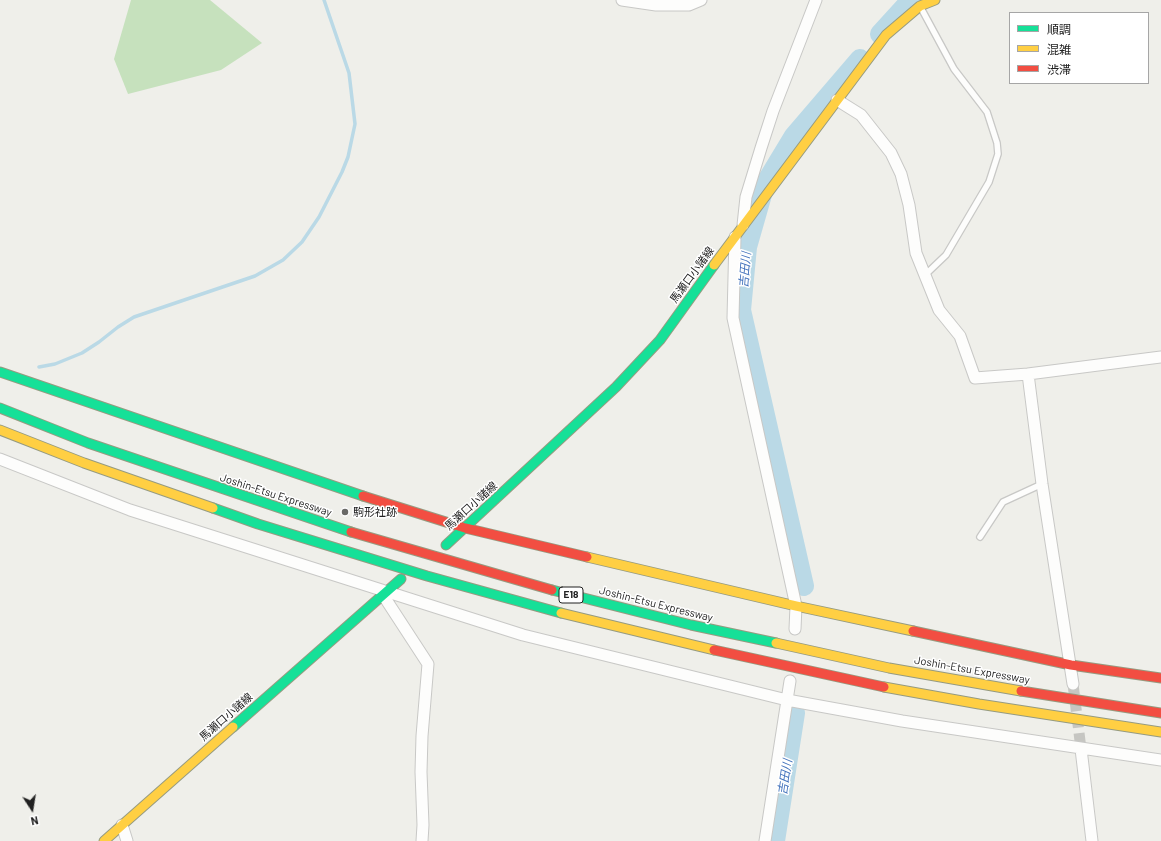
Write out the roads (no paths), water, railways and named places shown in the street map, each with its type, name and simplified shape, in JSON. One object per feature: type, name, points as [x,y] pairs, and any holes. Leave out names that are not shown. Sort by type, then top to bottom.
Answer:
[{"type":"main road","name":"馬瀬口小諸線","points":[[446,545],[588,414],[631,372],[660,340],[743,225],[886,35],[919,3],[935,0]]},
{"type":"main road","points":[[0,372],[338,488],[465,528],[796,606],[1071,665],[1161,678]]},
{"type":"main road","name":"Joshin-Etsu Expressway","points":[[0,408],[88,443],[276,508],[410,550],[528,584],[691,625],[889,668],[1071,700],[1161,713]]},
{"type":"main road","name":"E18","points":[[0,430],[92,465],[258,524],[427,576],[574,616],[785,666],[884,687],[987,706],[1161,732]]},
{"type":"main road","name":"馬瀬口小諸線","points":[[104,841],[401,579]]},
{"type":"street","points":[[622,0],[670,6],[689,5],[701,0]]},
{"type":"street","points":[[743,225],[746,197],[760,148],[773,110],[816,0]]},
{"type":"street","points":[[838,100],[861,115],[891,153],[901,174],[909,206],[916,253],[939,310],[960,336],[975,378],[1028,374],[1161,357]]},
{"type":"street","points":[[735,237],[733,318],[796,606],[795,629]]},
{"type":"street","points":[[1028,374],[1042,484],[1073,684]]},
{"type":"street","points":[[0,459],[130,510],[385,593],[523,635],[787,700],[902,721],[1161,760]]},
{"type":"street","points":[[385,593],[428,664],[422,736],[422,841]]},
{"type":"street","points":[[766,841],[790,681]]},
{"type":"street","points":[[1081,749],[1092,841]]},
{"type":"street","points":[[122,825],[127,841]]},
{"type":"lane","points":[[919,3],[954,69],[987,112],[997,143],[998,154],[989,182],[950,249],[946,255],[925,275]]},
{"type":"lane","points":[[980,537],[1003,502],[1042,484]]},
{"type":"waterway","points":[[39,367],[55,364],[82,353],[134,317],[255,276],[283,260],[302,242],[319,217],[342,172],[348,157],[355,124],[349,73],[324,0]]},
{"type":"waterway","name":"吉田川","points":[[880,34],[911,0]]},
{"type":"waterway","name":"吉田川","points":[[804,586],[741,310],[747,247],[765,184],[794,136],[860,59]]},
{"type":"waterway","name":"吉田川","points":[[775,841],[795,713]]},
{"type":"tunnel","points":[[1073,684],[1081,749]]},
{"type":"place","name":"駒形社跡","points":[[345,512]]}]
